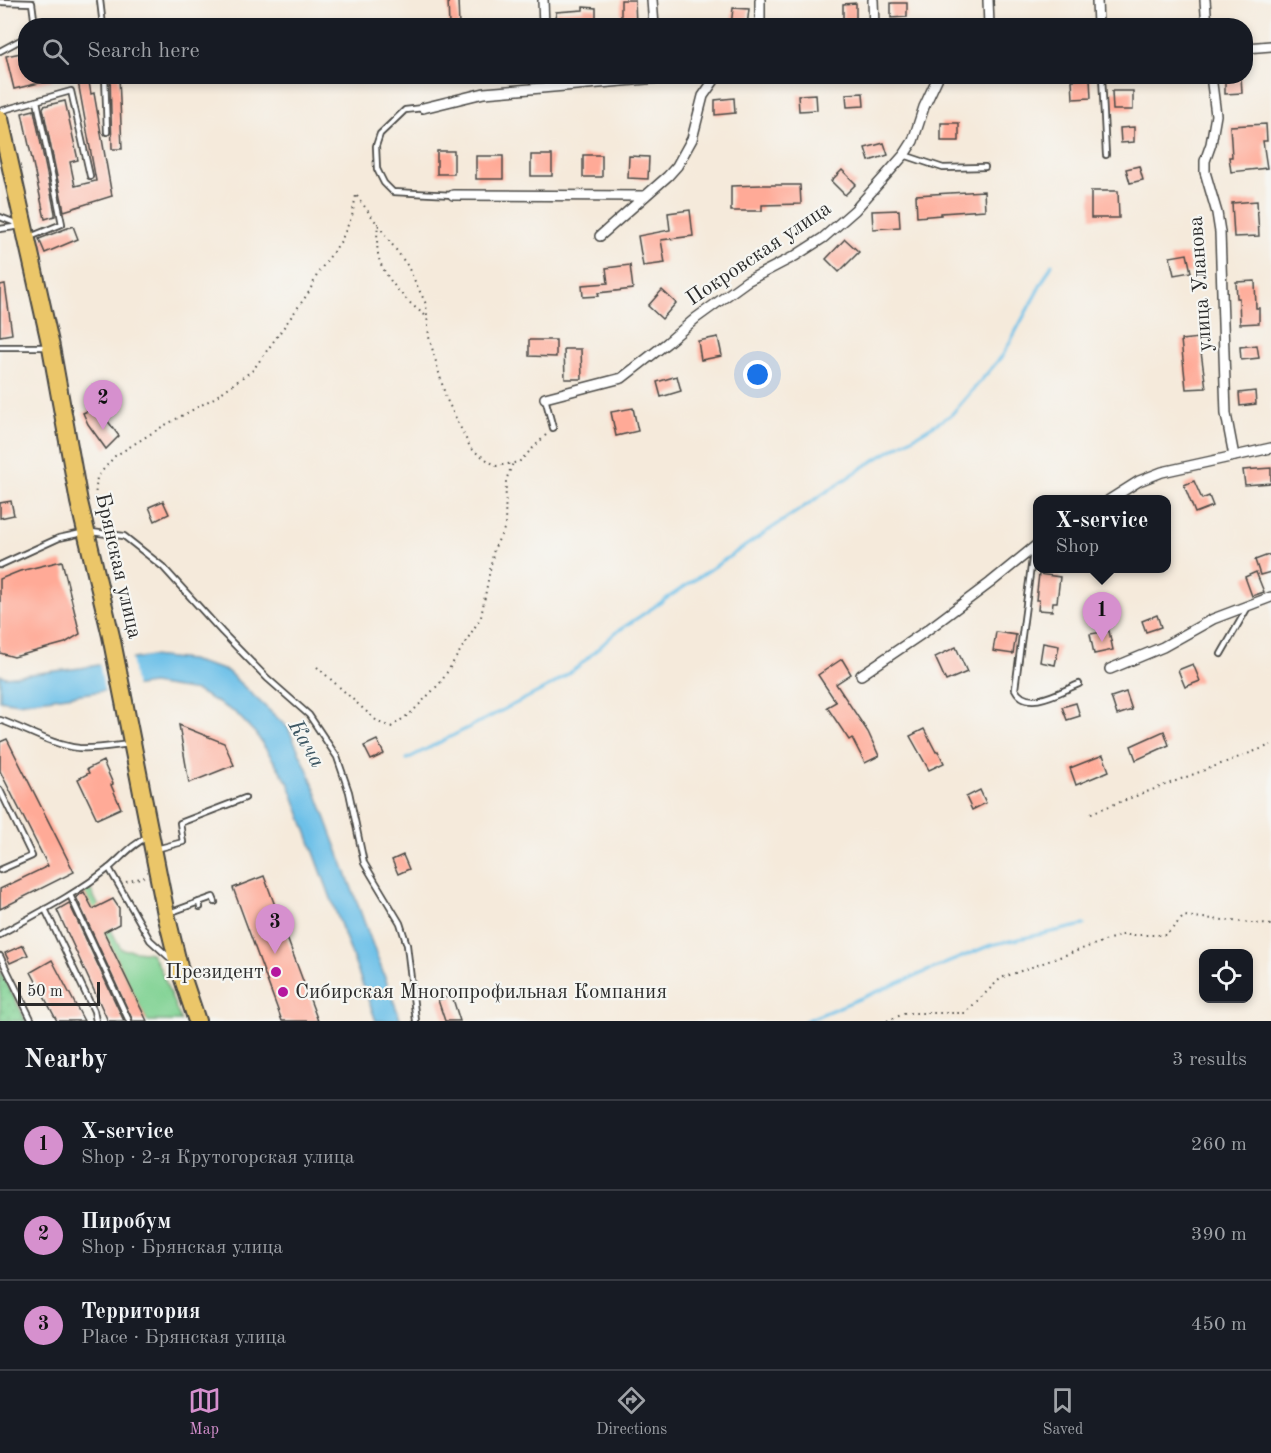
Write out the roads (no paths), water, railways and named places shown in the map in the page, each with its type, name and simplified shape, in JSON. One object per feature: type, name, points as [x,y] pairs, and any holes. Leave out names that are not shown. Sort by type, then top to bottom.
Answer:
[{"type":"highway","name":"Брянская улица","points":[[0,119],[51,347],[80,502],[111,636],[166,914],[179,967],[197,1021]]},
{"type":"street","points":[[543,0],[544,18]]},
{"type":"street","points":[[652,0],[653,18]]},
{"type":"street","points":[[760,0],[760,18]]},
{"type":"street","points":[[873,0],[874,18]]},
{"type":"street","points":[[988,0],[989,18]]},
{"type":"street","points":[[1097,0],[1098,18]]},
{"type":"street","points":[[1205,0],[1206,18]]},
{"type":"street","points":[[1253,47],[1271,46]]},
{"type":"street","points":[[423,108],[531,84]]},
{"type":"street","points":[[600,236],[677,166],[695,132],[703,96],[711,84]]},
{"type":"street","name":"Покровская улица","points":[[545,398],[622,378],[696,318],[747,281],[824,238],[855,210],[904,155],[913,141],[924,107],[935,84]]},
{"type":"street","name":"улица Уланова","points":[[1212,84],[1216,115],[1211,144],[1205,161],[1205,172],[1220,232],[1226,414],[1234,456]]},
{"type":"street","points":[[453,195],[645,196]]},
{"type":"street","points":[[1117,495],[1139,481],[1162,472],[1271,448]]},
{"type":"street","points":[[861,675],[926,631],[990,583],[1033,547]]},
{"type":"street","points":[[1110,669],[1163,648],[1213,619],[1271,597]]},
{"type":"lane","points":[[100,0],[102,18]]},
{"type":"lane","points":[[0,2],[32,3],[35,18]]},
{"type":"lane","points":[[0,51],[18,41]]},
{"type":"lane","points":[[105,84],[106,132]]},
{"type":"lane","points":[[1102,84],[1106,155]]},
{"type":"lane","points":[[0,111],[71,91],[90,176]]},
{"type":"lane","points":[[0,229],[25,232],[62,224],[37,101]]},
{"type":"lane","points":[[423,108],[405,110],[380,134],[376,146],[377,169],[384,183],[393,192],[453,195]]},
{"type":"lane","points":[[904,155],[943,168],[985,167]]},
{"type":"lane","points":[[0,217],[25,232]]},
{"type":"lane","points":[[0,346],[51,347]]},
{"type":"lane","points":[[545,398],[553,428]]},
{"type":"lane","points":[[0,565],[59,538],[87,532],[124,536],[163,567],[267,678],[309,715],[337,757],[349,792],[364,863],[400,923],[407,945],[416,1021]]},
{"type":"lane","points":[[1033,559],[1015,689],[1026,699],[1035,701],[1079,684]]},
{"type":"lane","points":[[1221,654],[1248,605]]},
{"type":"lane","points":[[0,720],[77,748],[132,744]]},
{"type":"lane","points":[[0,790],[32,856],[0,870]]},
{"type":"lane","points":[[0,935],[69,895],[109,868],[138,842],[183,842],[180,824],[245,798]]},
{"type":"lane","points":[[109,868],[150,940],[179,967]]},
{"type":"lane","points":[[69,895],[129,1021]]},
{"type":"lane","points":[[166,914],[199,904],[213,897],[215,902]]},
{"type":"lane","points":[[45,909],[94,1011],[96,1021]]},
{"type":"lane","points":[[0,956],[32,1021]]},
{"type":"water","name":"Кача","points":[[151,656],[190,660],[227,671],[288,728],[309,773],[401,1021],[376,1021],[289,784],[256,734],[236,713],[197,691],[152,684],[18,703],[0,700],[0,675],[6,677],[81,668]]},
{"type":"waterway","points":[[407,759],[552,685],[579,666],[615,633],[868,464],[951,415],[1003,355],[1052,264]]},
{"type":"waterway","points":[[805,1021],[991,945],[1084,925]]},
{"type":"place","name":"Пиробум","points":[[103,430]]},
{"type":"place","name":"X-service","points":[[1102,642]]},
{"type":"place","name":"Территория","points":[[275,954]]},
{"type":"place","name":"Президент","points":[[276,972]]},
{"type":"place","name":"Сибирская Многопрофильная Компания","points":[[283,992]]}]
